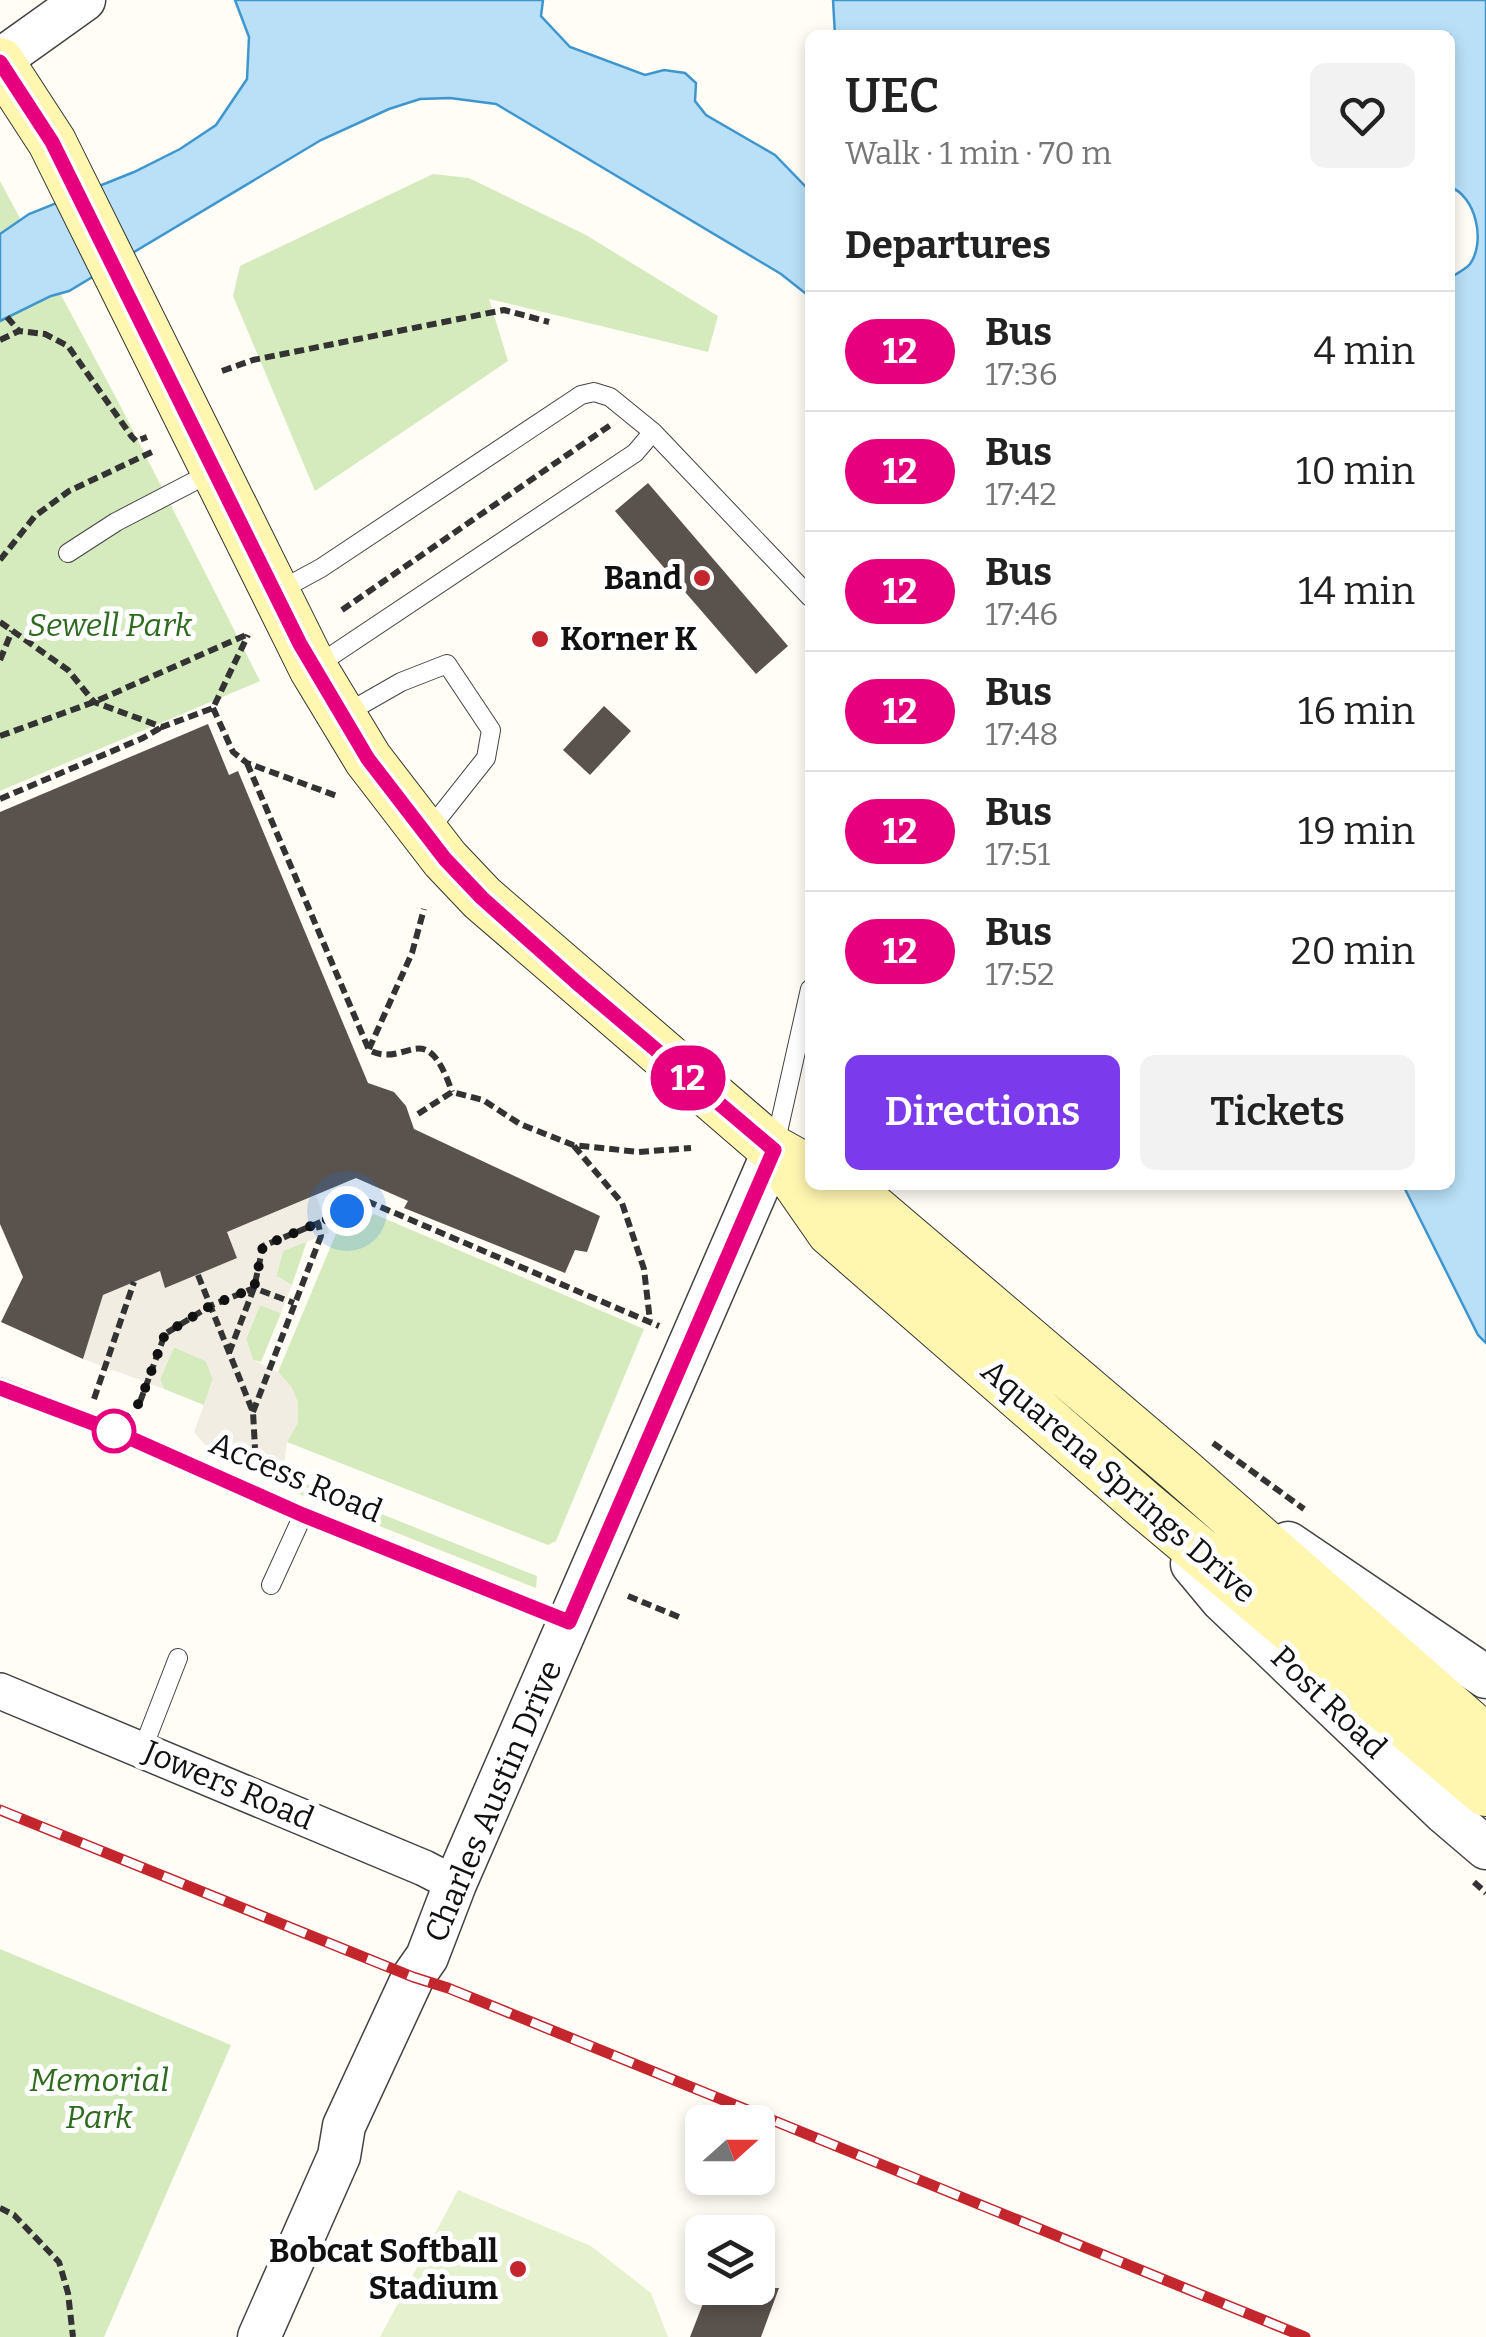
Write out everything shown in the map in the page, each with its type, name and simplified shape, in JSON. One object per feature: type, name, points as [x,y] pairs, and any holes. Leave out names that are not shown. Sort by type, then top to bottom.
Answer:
[{"type":"main road","name":"Aquarena Springs Drive","points":[[0,61],[52,142],[275,594],[313,668],[368,759],[457,872],[508,922],[792,1160],[805,1184]]},
{"type":"main road","name":"Aquarena Springs Drive","points":[[808,1190],[831,1232],[1142,1503],[1486,1792]]},
{"type":"main road","name":"Aquarena Springs Drive","points":[[847,1190],[1194,1456],[1455,1716],[1486,1739]]},
{"type":"street","points":[[0,61],[84,0]]},
{"type":"street","name":"Charles Austin Drive","points":[[259,2337],[339,2156],[364,2134],[428,1984],[427,1957],[455,1884],[569,1622],[792,1160]]},
{"type":"street","points":[[1194,1456],[1486,1677]]},
{"type":"street","name":"Post Road","points":[[1142,1503],[1222,1600],[1486,1848]]},
{"type":"street","name":"Jowers Road","points":[[0,1691],[143,1748],[455,1884]]},
{"type":"lane","points":[[275,594],[322,568],[582,394],[594,392],[610,397],[653,432],[805,591]]},
{"type":"lane","points":[[313,668],[635,453],[653,432]]},
{"type":"lane","points":[[68,552],[116,522],[213,472]]},
{"type":"lane","points":[[341,716],[401,682],[446,664],[491,730],[486,758],[426,834]]},
{"type":"lane","points":[[792,1160],[805,1036]]},
{"type":"lane","name":"Access Road","points":[[0,1388],[569,1622]]},
{"type":"lane","points":[[271,1585],[303,1515]]},
{"type":"lane","points":[[143,1748],[178,1658]]},
{"type":"path","points":[[222,371],[253,360],[504,310],[548,322]]},
{"type":"path","points":[[8,317],[19,331]]},
{"type":"path","points":[[0,340],[19,331],[45,334],[68,346],[132,438],[136,441],[147,437]]},
{"type":"path","points":[[342,610],[605,432],[626,410]]},
{"type":"path","points":[[0,560],[36,516],[70,491],[154,452]]},
{"type":"path","points":[[0,622],[68,670],[94,702],[162,727]]},
{"type":"path","points":[[0,660],[12,631]]},
{"type":"path","points":[[0,736],[94,702],[248,635],[212,708],[0,800]]},
{"type":"path","points":[[212,708],[234,752],[247,763],[337,796]]},
{"type":"path","points":[[247,763],[369,1050],[379,1056],[412,1048],[431,1052],[443,1065],[452,1092]]},
{"type":"path","points":[[369,1050],[412,953],[424,909]]},
{"type":"path","points":[[418,1114],[452,1092],[483,1100],[520,1124],[573,1145],[639,1152],[691,1148]]},
{"type":"path","points":[[573,1145],[622,1204],[644,1269],[650,1321]]},
{"type":"path","points":[[229,1354],[254,1288],[263,1246],[369,1202],[659,1326]]},
{"type":"path","points":[[253,1412],[321,1236],[318,1223]]},
{"type":"path","points":[[198,1276],[253,1412],[255,1448]]},
{"type":"path","points":[[87,1421],[134,1282]]},
{"type":"path","points":[[140,1402],[165,1334],[210,1306],[254,1288],[294,1303]]},
{"type":"path","points":[[1194,1456],[1315,1517]]},
{"type":"path","points":[[628,1596],[678,1616]]},
{"type":"path","points":[[0,2208],[14,2215],[59,2262],[68,2293],[73,2337]]},
{"type":"green space","points":[[433,174],[469,178],[586,235],[718,316],[708,352],[489,299],[508,361],[315,491],[233,296],[240,266]]},
{"type":"green space","name":"Sewell Park","points":[[0,181],[121,407],[260,681],[0,791]]},
{"type":"green space","points":[[374,1214],[644,1329],[556,1541],[548,1545],[287,1442],[295,1406],[278,1372],[338,1229]]},
{"type":"green space","points":[[307,1241],[292,1285],[276,1276],[283,1251]]},
{"type":"green space","points":[[260,1305],[281,1313],[261,1362],[253,1360],[246,1339]]},
{"type":"green space","points":[[174,1347],[206,1361],[213,1379],[204,1405],[164,1389],[160,1379]]},
{"type":"green space","points":[[291,1478],[537,1576],[536,1588],[281,1487],[282,1481]]},
{"type":"green space","name":"Memorial Park","points":[[0,1949],[231,2045],[104,2337],[0,2337]]},
{"type":"green space","name":"Bobcat Softball Stadium","points":[[458,2190],[591,2246],[651,2293],[668,2337],[380,2337]]},
{"type":"shaded area","points":[[316,1195],[329,1233],[283,1251],[276,1276],[292,1285],[281,1313],[260,1305],[246,1339],[253,1360],[278,1372],[291,1386],[298,1402],[298,1423],[287,1442],[282,1481],[212,1453],[194,1432],[213,1380],[206,1361],[174,1347],[160,1379],[164,1389],[83,1359],[103,1295],[160,1271],[166,1287],[237,1258],[227,1232]]},
{"type":"water","points":[[235,0],[543,0],[541,16],[570,47],[645,75],[664,70],[685,73],[696,83],[695,101],[706,115],[775,155],[805,186],[805,293],[781,274],[496,104],[420,99],[321,140],[69,291],[0,321],[0,234],[29,214],[180,149],[216,125],[247,79],[249,37]]},
{"type":"water","points":[[833,0],[1486,0],[1486,1343],[1478,1335],[1406,1190],[1455,1190],[1455,275],[1475,255],[1478,232],[1472,210],[1455,190],[1455,30],[835,30]]},
{"type":"building","name":"Band","points":[[648,483],[788,646],[756,674],[615,511]]},
{"type":"building","points":[[604,706],[631,731],[590,775],[563,750]]},
{"type":"building","points":[[208,724],[229,775],[238,771],[368,1083],[394,1092],[406,1106],[414,1129],[600,1216],[587,1252],[575,1250],[565,1273],[404,1208],[408,1201],[356,1178],[227,1232],[237,1258],[165,1288],[160,1271],[103,1295],[83,1359],[1,1322],[23,1277],[0,1224],[0,812]]},
{"type":"building","points":[[702,2305],[773,2305],[761,2337],[690,2337]]},
{"type":"railway","points":[[0,1810],[1305,2337]]},
{"type":"bus line","name":"12","points":[[0,62],[52,142],[300,644],[368,759],[445,859],[482,898],[774,1150],[569,1622],[303,1515],[114,1431],[0,1388]]},
{"type":"place","name":"Band","points":[[702,578]]},
{"type":"place","name":"Korner K","points":[[540,639]]},
{"type":"place","name":"Bobcat Softball Stadium","points":[[518,2269]]},
{"type":"route","points":[[114,1431],[140,1402],[165,1334],[210,1306],[254,1288],[263,1246],[347,1211]]}]
